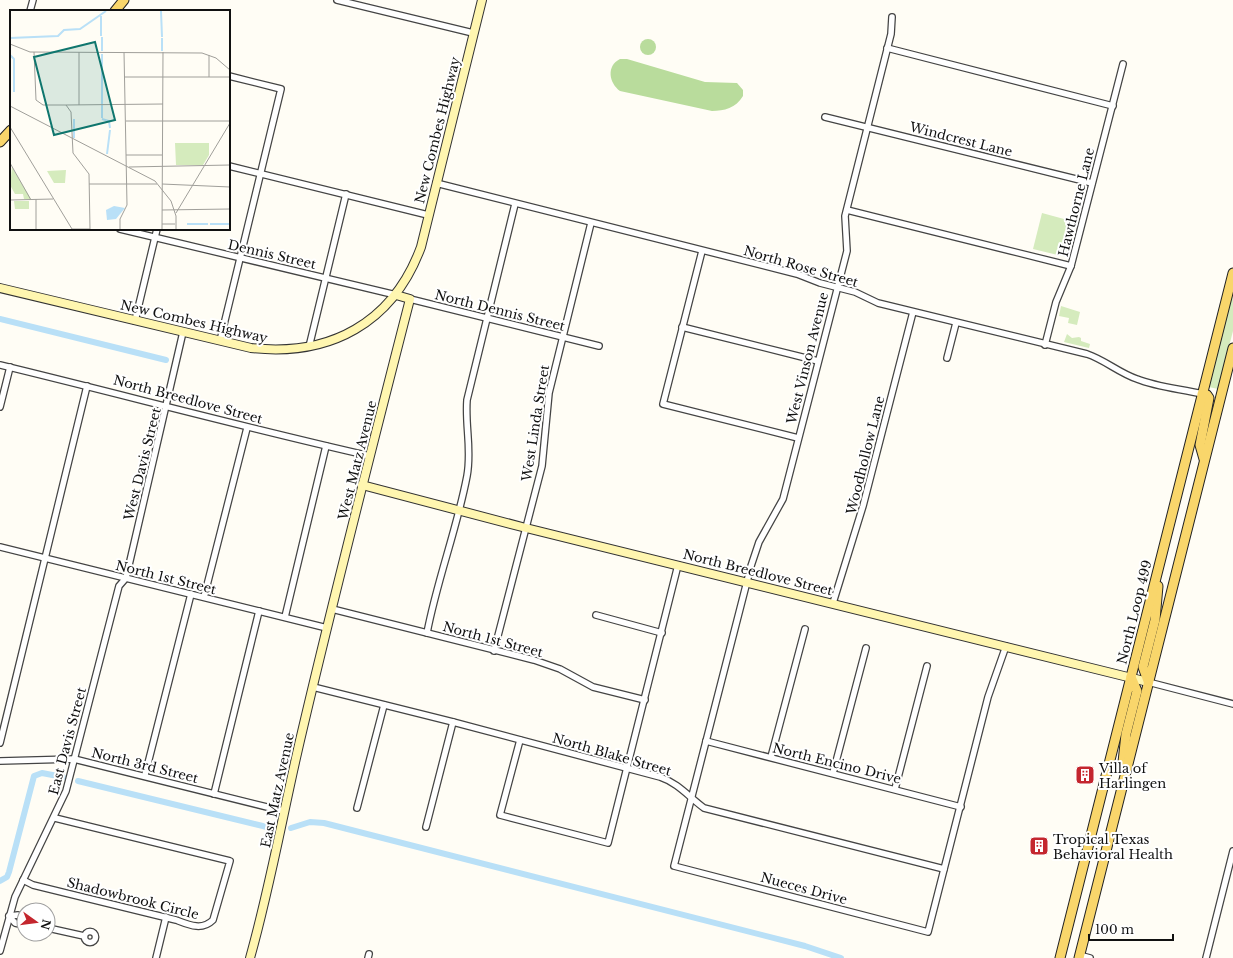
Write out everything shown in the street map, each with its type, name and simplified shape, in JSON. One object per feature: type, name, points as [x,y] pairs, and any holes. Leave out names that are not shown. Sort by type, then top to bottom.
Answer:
[{"type":"main road","points":[[116,10],[124,0]]},
{"type":"main road","points":[[0,142],[10,131]]},
{"type":"main road","name":"North Loop 499","points":[[1061,955],[1233,273]]},
{"type":"main road","points":[[1061,955],[1079,957],[1233,348]]},
{"type":"main road","points":[[1202,394],[1207,395],[1209,398],[1200,445],[1204,461]]},
{"type":"main road","points":[[1148,682],[1143,667],[1155,620],[1158,567]]},
{"type":"main road","points":[[1121,788],[1126,734],[1137,691],[1131,677]]},
{"type":"street","points":[[30,10],[33,0]]},
{"type":"street","points":[[337,0],[473,33]]},
{"type":"street","name":"New Combes Highway","points":[[0,288],[220,341],[272,351],[309,347],[334,341],[353,332],[377,314],[396,295],[416,260],[482,0]]},
{"type":"street","name":"West Vinson Avenue","points":[[674,866],[747,582],[757,548],[783,499],[847,251],[845,216],[887,48],[892,25],[892,17]]},
{"type":"street","points":[[887,48],[1113,106]]},
{"type":"street","name":"Hawthorne Lane","points":[[1045,345],[1056,302],[1071,266],[1123,64]]},
{"type":"street","points":[[220,341],[281,89],[230,76]]},
{"type":"street","name":"Windcrest Lane","points":[[825,117],[1092,183]]},
{"type":"street","points":[[230,166],[428,215]]},
{"type":"street","name":"North Rose Street","points":[[436,183],[797,274],[837,288],[856,292],[878,303],[1097,358],[1126,375],[1139,380],[1202,394]]},
{"type":"street","points":[[309,347],[346,194]]},
{"type":"street","points":[[427,632],[458,510],[470,454],[467,431],[467,400],[515,204]]},
{"type":"street","points":[[847,210],[1071,266]]},
{"type":"street","name":"West Linda Street","points":[[494,651],[544,454],[547,404],[591,223]]},
{"type":"street","name":"Dennis Street","points":[[124,230],[396,295]]},
{"type":"street","points":[[135,321],[157,230]]},
{"type":"street","points":[[702,251],[663,404],[798,438]]},
{"type":"street","name":"North Dennis Street","points":[[396,295],[562,338],[599,346]]},
{"type":"street","name":"West Matz Avenue","points":[[327,628],[410,299]]},
{"type":"street","name":"Woodhollow Lane","points":[[833,603],[858,525],[913,312]]},
{"type":"street","points":[[947,358],[956,323]]},
{"type":"street","points":[[682,327],[818,361]]},
{"type":"street","name":"West Davis Street","points":[[126,578],[167,407],[183,332]]},
{"type":"street","name":"North Breedlove Street","points":[[0,365],[247,428],[370,456]]},
{"type":"street","points":[[0,407],[10,368]]},
{"type":"street","points":[[0,743],[87,386]]},
{"type":"street","points":[[204,597],[247,428]]},
{"type":"street","points":[[285,617],[326,446]]},
{"type":"street","name":"North Breedlove Street","points":[[362,485],[526,528],[1148,682]]},
{"type":"street","name":"North 1st Street","points":[[0,548],[46,558],[327,628]]},
{"type":"street","points":[[520,740],[500,815],[608,843],[678,565]]},
{"type":"street","name":"East Davis Street","points":[[0,951],[9,916],[23,880],[55,818],[66,791],[119,586],[126,578]]},
{"type":"street","points":[[145,775],[191,594]]},
{"type":"street","name":"North 1st Street","points":[[332,609],[427,632],[547,664],[593,687],[645,700]]},
{"type":"street","points":[[214,794],[259,611]]},
{"type":"street","points":[[596,616],[662,633]]},
{"type":"street","name":"East Matz Avenue","points":[[250,958],[327,628]]},
{"type":"street","points":[[772,757],[805,629]]},
{"type":"street","points":[[944,869],[988,697],[1006,646]]},
{"type":"street","points":[[833,773],[866,648]]},
{"type":"street","points":[[895,789],[927,666]]},
{"type":"street","points":[[1148,682],[1233,704]]},
{"type":"street","name":"North Blake Street","points":[[313,687],[627,768],[668,780],[704,808],[944,869]]},
{"type":"street","points":[[357,808],[384,705]]},
{"type":"street","points":[[426,826],[453,722]]},
{"type":"street","name":"North Encino Drive","points":[[706,741],[961,807]]},
{"type":"street","name":"North 3rd Street","points":[[0,761],[74,759],[145,775],[284,811]]},
{"type":"street","name":"Shadowbrook Circle","points":[[23,880],[33,885],[166,917],[195,926],[205,926],[213,920],[230,861],[55,818]]},
{"type":"street","points":[[1206,958],[1233,851]]},
{"type":"street","name":"Nueces Drive","points":[[674,866],[928,932],[944,869]]},
{"type":"street","points":[[9,916],[16,915]]},
{"type":"street","points":[[9,916],[16,923]]},
{"type":"street","points":[[156,958],[166,917]]},
{"type":"street","points":[[56,930],[84,936]]},
{"type":"street","points":[[1079,957],[1090,958]]},
{"type":"green space","points":[[645,39],[651,39],[656,44],[654,53],[651,55],[645,55],[640,50],[640,44]]},
{"type":"green space","points":[[620,59],[627,59],[705,82],[737,83],[743,90],[743,96],[737,103],[729,108],[712,111],[620,91],[613,84],[611,79],[611,70]]},
{"type":"green space","points":[[1042,213],[1075,222],[1066,257],[1033,249]]},
{"type":"green space","points":[[1233,292],[1233,331],[1218,389],[1209,387]]},
{"type":"green space","points":[[1061,306],[1080,312],[1077,325],[1068,323],[1069,318],[1059,316]]},
{"type":"green space","points":[[1067,334],[1072,338],[1081,338],[1081,341],[1090,344],[1089,348],[1064,342]]},
{"type":"waterway","points":[[0,319],[166,360]]},
{"type":"waterway","points":[[0,881],[7,877],[9,872],[34,776],[42,773],[63,777]]},
{"type":"waterway","points":[[78,781],[271,828]]},
{"type":"waterway","points":[[291,828],[310,822],[324,823],[805,946],[841,958]]},
{"type":"place","name":"Villa of Harlingen","points":[[1085,775]]},
{"type":"place","name":"Tropical Texas Behavioral Health","points":[[1039,846]]}]
